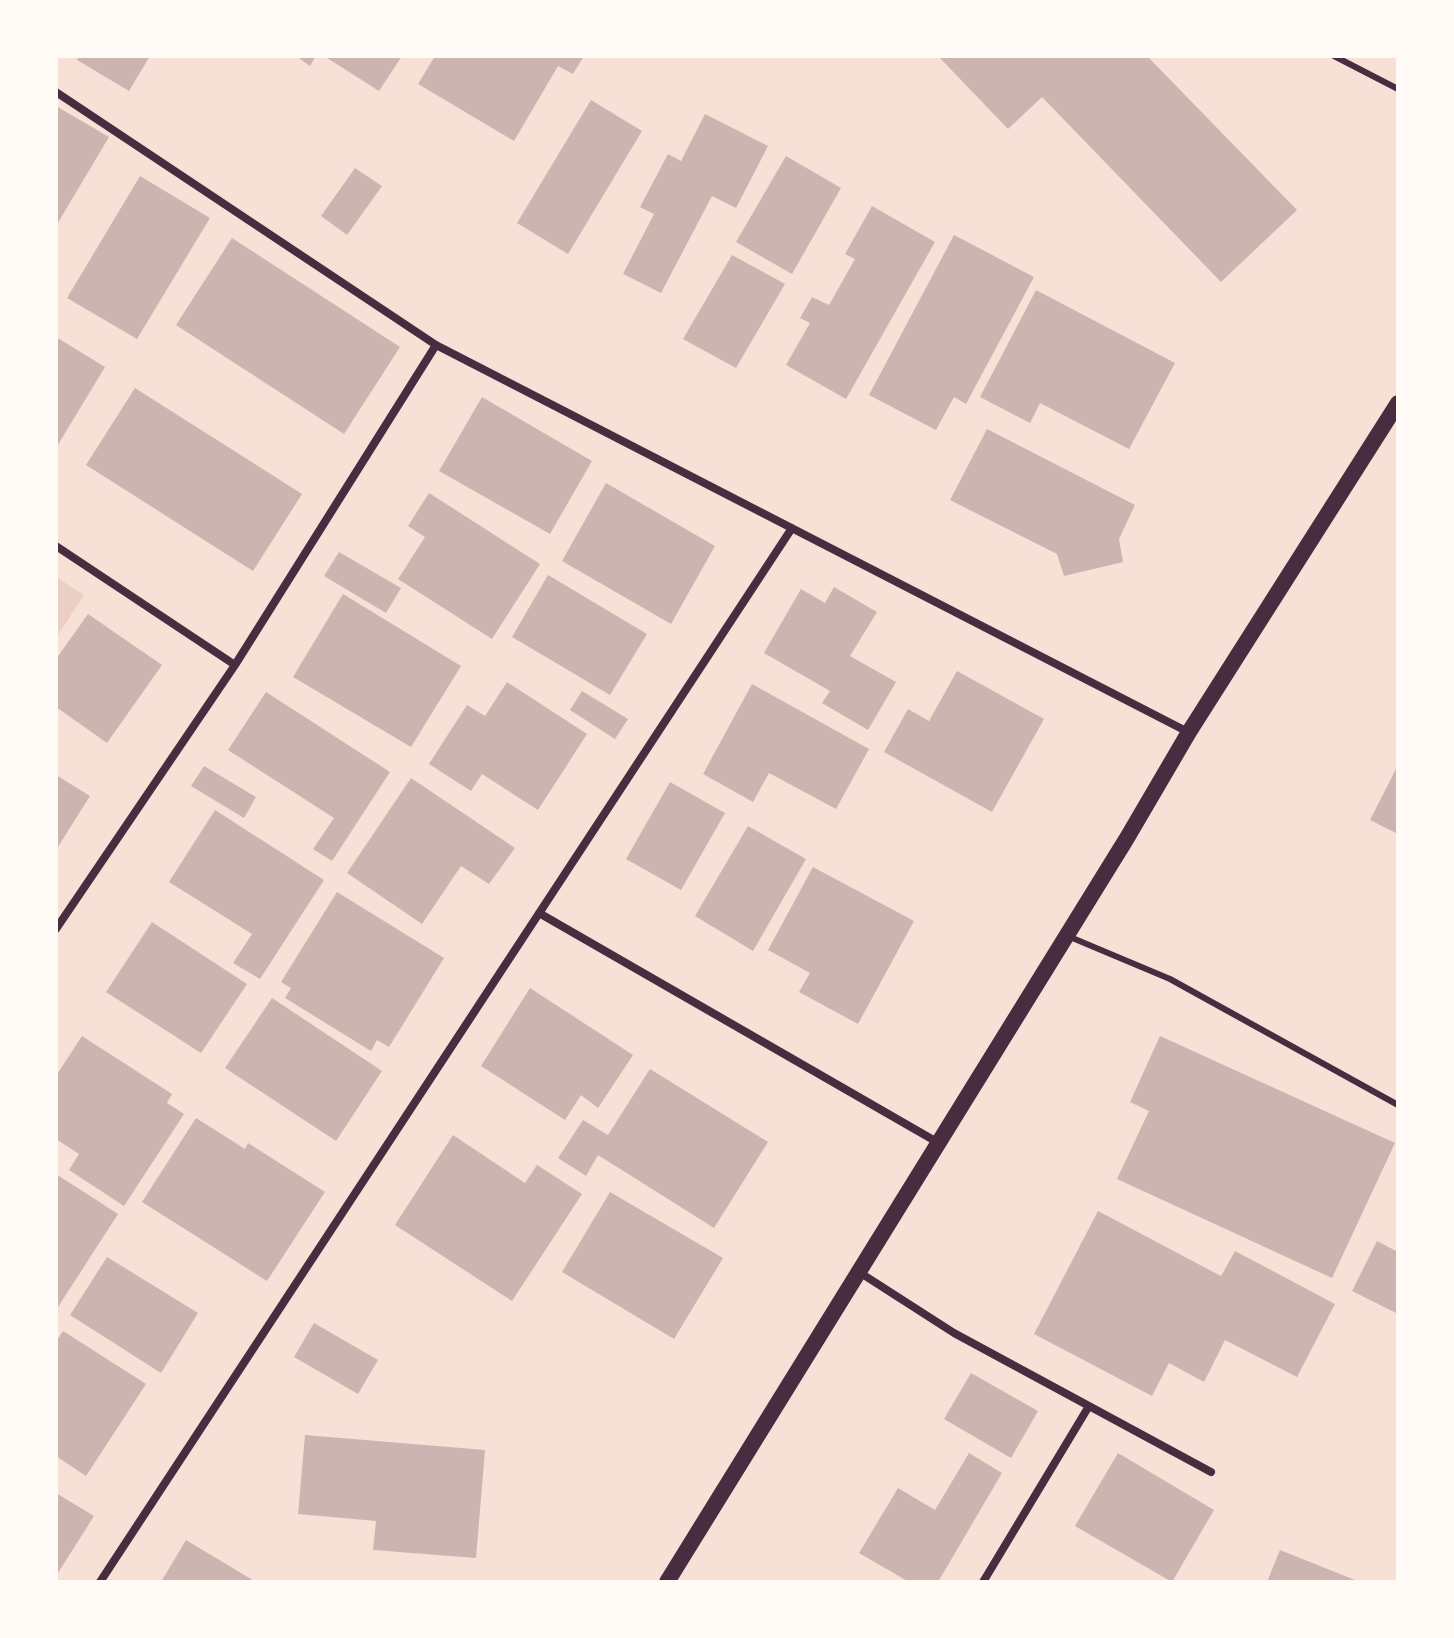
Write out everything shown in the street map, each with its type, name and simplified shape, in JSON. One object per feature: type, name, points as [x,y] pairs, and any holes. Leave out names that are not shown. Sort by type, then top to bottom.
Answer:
[{"type":"main road","points":[[667,1582],[1189,732],[1398,403]]},
{"type":"street","points":[[56,92],[436,345],[1189,732]]},
{"type":"street","points":[[56,929],[235,665],[436,345]]},
{"type":"street","points":[[100,1582],[792,528]]},
{"type":"street","points":[[56,546],[235,665]]},
{"type":"street","points":[[539,913],[937,1142]]},
{"type":"street","points":[[858,1271],[954,1333],[1211,1472]]},
{"type":"street","points":[[983,1582],[1089,1406]]},
{"type":"lane","points":[[1334,56],[1398,89]]},
{"type":"lane","points":[[1067,935],[1170,979],[1398,1105]]},
{"type":"shaded area","points":[[56,577],[84,595],[56,638]]},
{"type":"building","points":[[79,56],[150,56],[129,91],[77,60]]},
{"type":"building","points":[[296,56],[316,56],[310,66]]},
{"type":"building","points":[[324,56],[402,56],[379,91]]},
{"type":"building","points":[[435,56],[584,56],[573,74],[558,66],[514,141],[418,84]]},
{"type":"building","points":[[938,56],[1147,56],[1297,210],[1221,282],[1042,97],[1008,129]]},
{"type":"building","points":[[591,100],[642,131],[568,254],[517,223]]},
{"type":"building","points":[[56,106],[109,137],[56,226]]},
{"type":"building","points":[[705,114],[768,146],[736,208],[712,196],[661,293],[623,274],[654,214],[640,207],[668,154],[681,161]]},
{"type":"building","points":[[786,156],[841,188],[792,274],[736,242]]},
{"type":"building","points":[[355,168],[382,186],[347,235],[321,216]]},
{"type":"building","points":[[140,176],[210,218],[137,339],[67,298]]},
{"type":"building","points":[[872,206],[935,242],[846,399],[786,365],[810,323],[800,318],[812,297],[829,305],[855,259],[845,254]]},
{"type":"building","points":[[954,235],[1034,277],[966,404],[954,397],[936,430],[869,395]]},
{"type":"building","points":[[232,238],[400,347],[344,434],[176,325]]},
{"type":"building","points":[[732,255],[785,284],[736,368],[683,339]]},
{"type":"building","points":[[1036,290],[1175,363],[1129,449],[1040,403],[1030,423],[980,397]]},
{"type":"building","points":[[56,337],[105,367],[56,448]]},
{"type":"building","points":[[135,388],[302,494],[253,571],[86,465]]},
{"type":"building","points":[[482,397],[592,461],[550,534],[439,471]]},
{"type":"building","points":[[987,429],[1135,505],[1119,539],[1123,562],[1064,576],[1057,554],[950,500]]},
{"type":"building","points":[[606,483],[715,546],[671,624],[562,561]]},
{"type":"building","points":[[429,493],[540,564],[492,639],[398,579],[425,537],[408,526]]},
{"type":"building","points":[[339,552],[401,588],[386,613],[324,576]]},
{"type":"building","points":[[548,575],[647,634],[610,695],[512,637]]},
{"type":"building","points":[[834,587],[877,612],[850,656],[896,682],[868,730],[822,703],[830,691],[764,653],[801,589],[825,603]]},
{"type":"building","points":[[343,594],[461,666],[411,747],[293,677]]},
{"type":"building","points":[[88,614],[162,665],[107,743],[56,707],[56,659]]},
{"type":"building","points":[[957,671],[1044,719],[992,812],[884,752],[908,709],[929,721]]},
{"type":"building","points":[[507,682],[587,734],[538,810],[482,774],[471,791],[429,764],[467,705],[485,716]]},
{"type":"building","points":[[752,684],[869,749],[836,809],[769,773],[753,802],[703,774]]},
{"type":"building","points":[[582,691],[628,719],[615,739],[570,710]]},
{"type":"building","points":[[266,692],[390,772],[332,861],[313,849],[334,818],[228,750]]},
{"type":"building","points":[[1398,765],[1398,834],[1370,820]]},
{"type":"building","points":[[204,766],[256,797],[244,818],[191,786]]},
{"type":"building","points":[[56,775],[90,796],[56,850]]},
{"type":"building","points":[[411,778],[515,848],[489,884],[461,866],[422,924],[347,873]]},
{"type":"building","points":[[670,782],[725,813],[681,890],[626,859]]},
{"type":"building","points":[[215,810],[324,880],[260,979],[233,963],[252,934],[169,882]]},
{"type":"building","points":[[748,826],[806,859],[753,951],[695,916]]},
{"type":"building","points":[[813,867],[914,921],[858,1024],[799,992],[810,973],[768,950]]},
{"type":"building","points":[[337,892],[444,958],[389,1047],[377,1040],[371,1051],[285,998],[291,988],[281,982]]},
{"type":"building","points":[[152,922],[247,984],[201,1053],[106,992]]},
{"type":"building","points":[[530,988],[633,1055],[598,1108],[581,1095],[565,1120],[481,1066]]},
{"type":"building","points":[[272,998],[382,1071],[336,1141],[225,1068]]},
{"type":"building","points":[[82,1036],[172,1094],[167,1103],[184,1114],[124,1206],[69,1170],[79,1154],[56,1139],[56,1076]]},
{"type":"building","points":[[1160,1036],[1395,1143],[1332,1278],[1117,1179],[1149,1111],[1130,1102]]},
{"type":"building","points":[[650,1069],[768,1142],[714,1228],[598,1155],[586,1176],[558,1158],[583,1120],[608,1135]]},
{"type":"building","points":[[196,1118],[245,1149],[248,1143],[325,1192],[267,1281],[142,1202]]},
{"type":"building","points":[[453,1135],[525,1183],[537,1165],[582,1194],[512,1301],[395,1225]]},
{"type":"building","points":[[56,1174],[118,1214],[58,1307],[56,1305]]},
{"type":"building","points":[[610,1192],[723,1258],[674,1339],[562,1272]]},
{"type":"building","points":[[1098,1211],[1221,1276],[1235,1251],[1335,1304],[1297,1377],[1225,1340],[1204,1382],[1169,1363],[1152,1396],[1034,1334]]},
{"type":"building","points":[[1377,1241],[1398,1252],[1398,1314],[1352,1291]]},
{"type":"building","points":[[107,1257],[198,1313],[161,1373],[70,1315]]},
{"type":"building","points":[[314,1323],[378,1360],[358,1394],[294,1357]]},
{"type":"building","points":[[63,1331],[146,1384],[86,1476],[56,1456],[56,1342]]},
{"type":"building","points":[[971,1373],[1038,1411],[1011,1458],[944,1419]]},
{"type":"building","points":[[305,1435],[485,1450],[476,1558],[373,1550],[376,1521],[298,1514]]},
{"type":"building","points":[[969,1453],[1002,1473],[938,1582],[909,1582],[859,1553],[898,1488],[935,1510]]},
{"type":"building","points":[[1118,1453],[1214,1510],[1172,1582],[1075,1526]]},
{"type":"building","points":[[56,1493],[94,1516],[56,1576]]},
{"type":"building","points":[[186,1540],[256,1582],[161,1582]]},
{"type":"building","points":[[1280,1550],[1360,1582],[1267,1582]]}]
